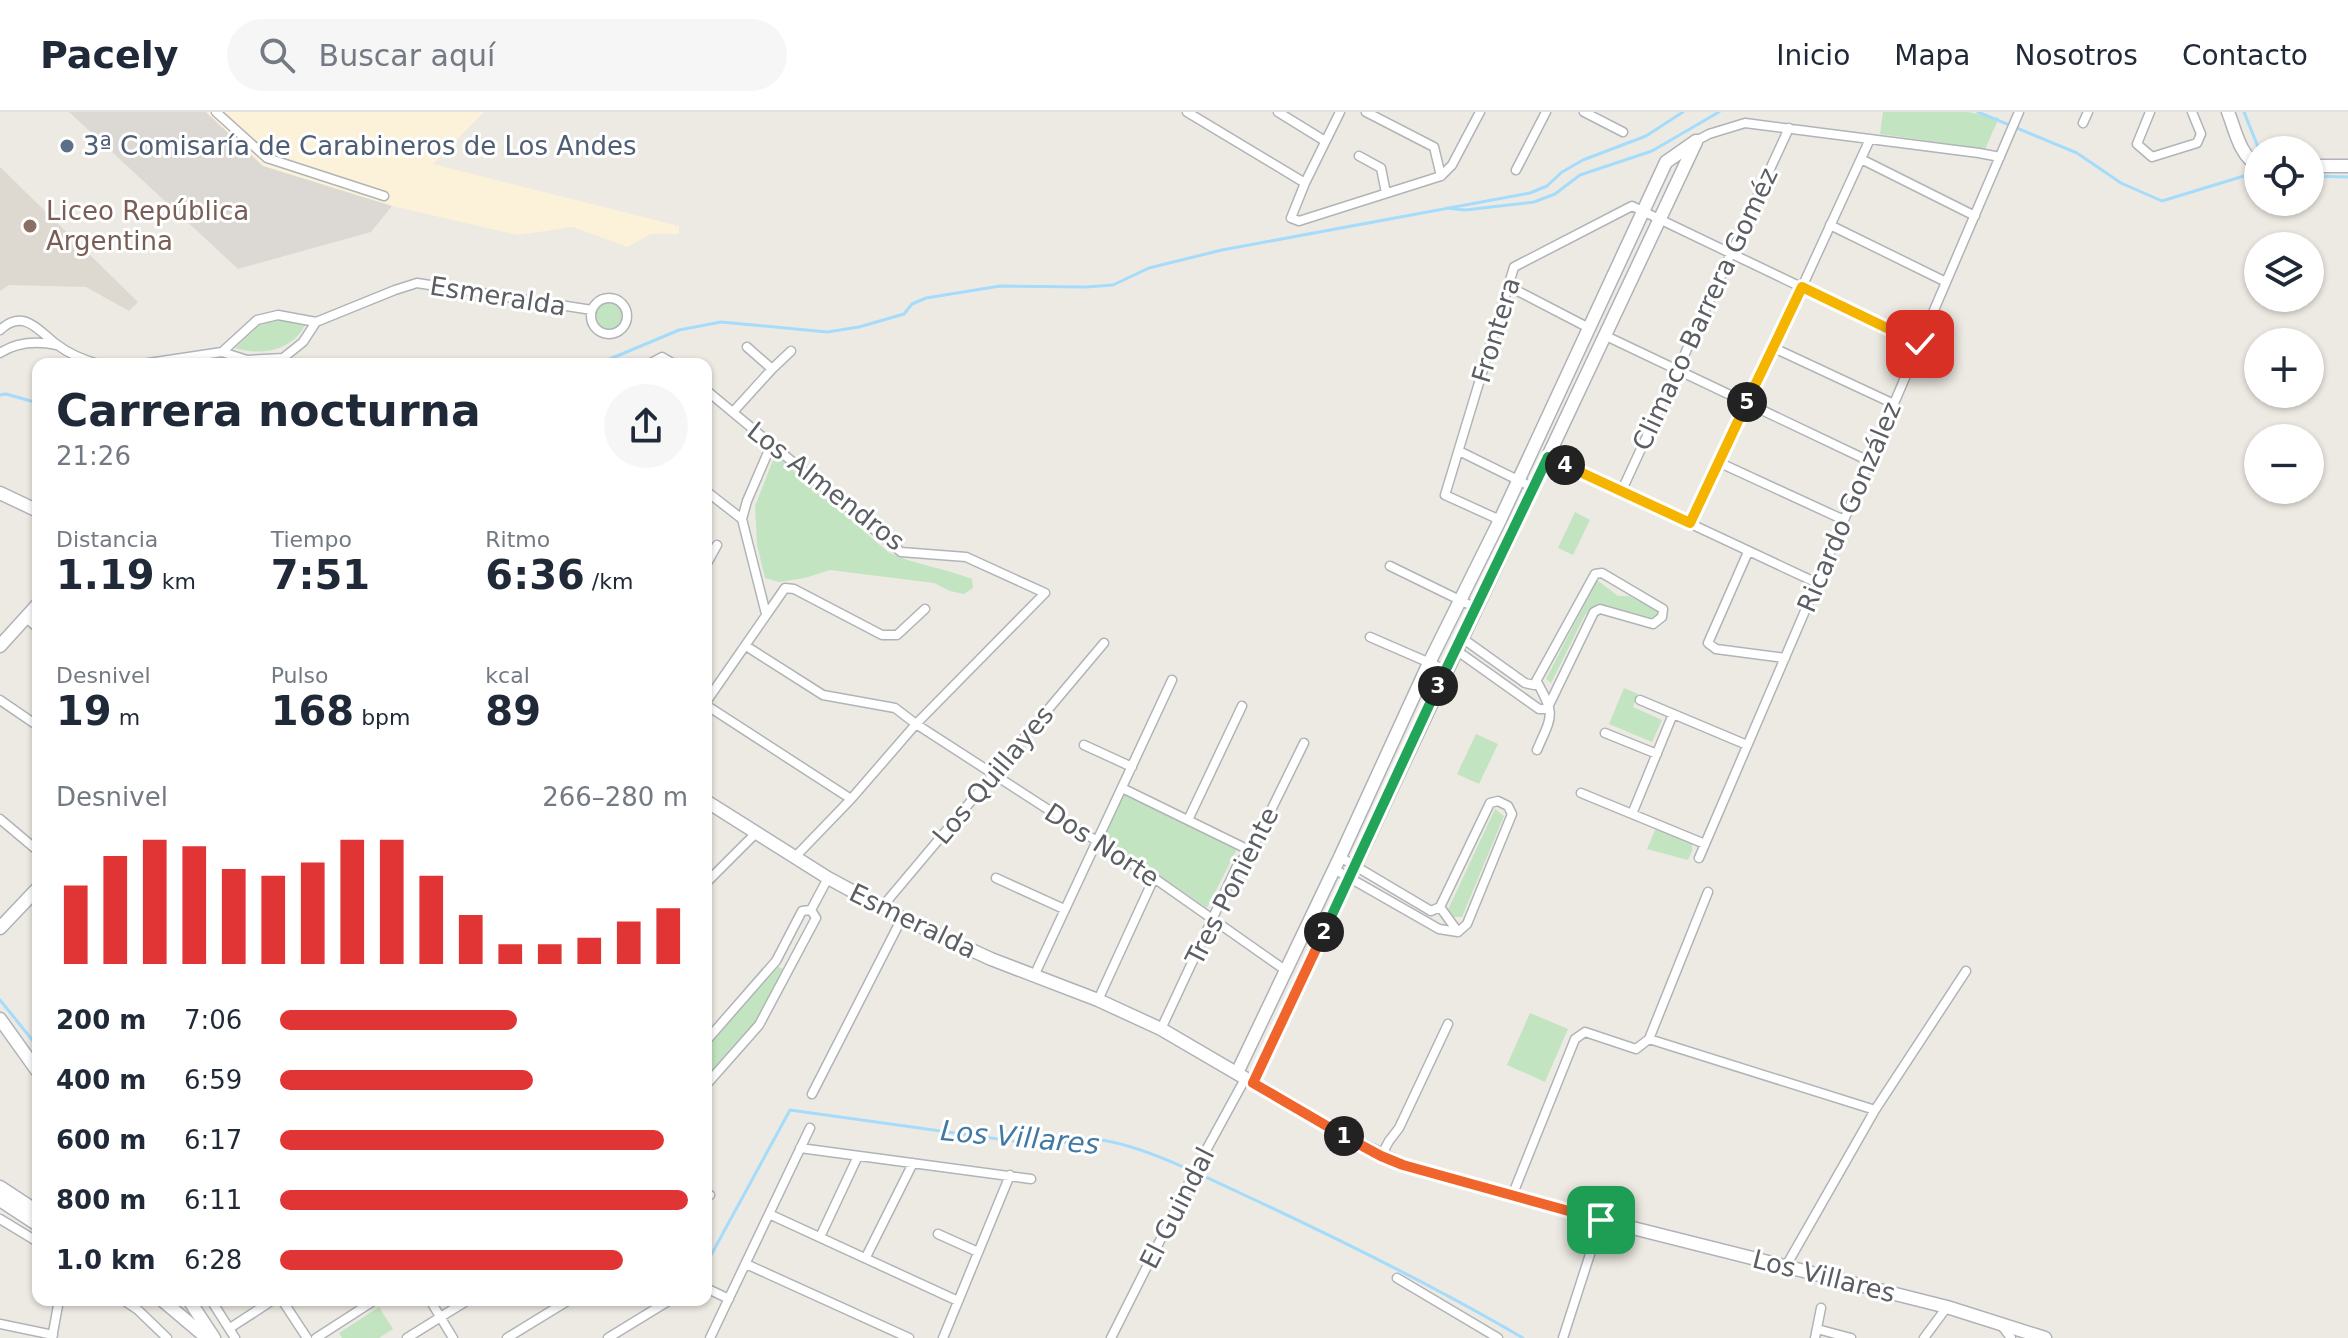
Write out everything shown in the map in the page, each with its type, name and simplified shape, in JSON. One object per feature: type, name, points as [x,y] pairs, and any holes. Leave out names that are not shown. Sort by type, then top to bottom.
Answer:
[{"type":"street","points":[[216,112],[267,158],[384,196]]},
{"type":"street","points":[[1187,112],[1305,183]]},
{"type":"street","points":[[1278,112],[1325,141]]},
{"type":"street","points":[[1340,112],[1291,218],[1299,221],[1441,176],[1452,165],[1480,112]]},
{"type":"street","points":[[1366,112],[1434,147],[1441,176]]},
{"type":"street","points":[[1516,170],[1546,112]]},
{"type":"street","points":[[1584,112],[1623,132]]},
{"type":"street","points":[[2083,123],[2088,112]]},
{"type":"street","points":[[2150,112],[2137,144],[2152,157],[2197,143],[2201,134],[2192,112]]},
{"type":"street","points":[[2228,112],[2244,152]]},
{"type":"street","name":"Ricardo González","points":[[1699,858],[2018,116]]},
{"type":"street","points":[[1245,1078],[1352,871],[1606,336],[1653,216],[1666,162],[1709,134],[1745,123],[2000,157]]},
{"type":"street","name":"Climaco Barrera Goméz","points":[[1622,490],[1789,128]]},
{"type":"street","points":[[1690,523],[1870,139]]},
{"type":"street","points":[[1245,1078],[1285,970],[1589,328],[1696,141]]},
{"type":"street","points":[[1359,156],[1381,168],[1386,193]]},
{"type":"street","points":[[1861,159],[1975,216]]},
{"type":"street","points":[[2324,166],[2348,166]]},
{"type":"street","name":"Frontera","points":[[1500,520],[1445,495],[1514,267],[1632,206],[1653,216]]},
{"type":"street","points":[[1653,216],[1920,344]]},
{"type":"street","points":[[1830,225],[1946,282]]},
{"type":"street","name":"Esmeralda","points":[[283,358],[303,342],[316,322],[417,283],[592,310]]},
{"type":"street","points":[[1508,286],[1589,328]]},
{"type":"street","name":"Esmeralda","points":[[603,299],[618,299],[626,307],[627,321],[619,331],[604,334],[592,323],[592,310],[603,299]]},
{"type":"street","points":[[222,352],[257,320],[278,315],[316,322]]},
{"type":"street","points":[[0,330],[6,324],[15,322],[33,324],[58,345]]},
{"type":"street","points":[[1606,336],[1869,461]]},
{"type":"street","points":[[0,353],[25,343],[45,342],[85,358]]},
{"type":"street","points":[[747,347],[772,369]]},
{"type":"street","points":[[1774,348],[1894,404]]},
{"type":"street","points":[[733,412],[791,351]]},
{"type":"street","name":"Esmeralda","points":[[182,358],[222,352],[241,358]]},
{"type":"street","name":"Los Almendros","points":[[712,395],[901,552],[966,557],[1045,593],[916,724]]},
{"type":"street","points":[[766,614],[742,519],[772,443]]},
{"type":"street","points":[[1459,451],[1534,488]]},
{"type":"street","points":[[1548,457],[1817,583]]},
{"type":"street","points":[[1718,462],[1844,520]]},
{"type":"street","points":[[0,493],[32,508]]},
{"type":"street","points":[[712,496],[742,519]]},
{"type":"street","points":[[712,554],[717,545]]},
{"type":"street","points":[[1748,552],[1708,644],[1716,649],[1785,658]]},
{"type":"street","points":[[1390,566],[1476,608]]},
{"type":"street","points":[[1456,650],[1539,709],[1545,709],[1594,612],[1600,609],[1653,624],[1662,617],[1663,609],[1597,573],[1589,581],[1534,685],[1525,683],[1462,638]]},
{"type":"street","points":[[712,695],[785,588],[882,635],[897,635],[925,609]]},
{"type":"street","points":[[0,646],[32,610]]},
{"type":"street","points":[[25,617],[32,623]]},
{"type":"street","points":[[1370,637],[1446,670]]},
{"type":"street","name":"Los Quillayes","points":[[882,907],[1104,643]]},
{"type":"street","name":"Dos Norte","points":[[746,646],[823,695],[895,708],[1154,878],[1285,970]]},
{"type":"street","points":[[1034,976],[1172,680]]},
{"type":"street","points":[[1537,682],[1550,704],[1552,715],[1537,750]]},
{"type":"street","points":[[0,700],[32,722]]},
{"type":"street","points":[[1640,700],[1747,745]]},
{"type":"street","points":[[1188,820],[1242,706]]},
{"type":"street","points":[[712,708],[851,799]]},
{"type":"street","points":[[1632,814],[1673,714]]},
{"type":"street","points":[[795,857],[916,724]]},
{"type":"street","points":[[1605,733],[1657,754]]},
{"type":"street","name":"Tres Poniente","points":[[1161,1029],[1238,864],[1251,851],[1304,743]]},
{"type":"street","points":[[1084,745],[1132,767]]},
{"type":"street","points":[[1122,788],[1251,851]]},
{"type":"street","points":[[1581,793],[1705,844]]},
{"type":"street","points":[[1337,863],[1431,911],[1440,907],[1490,803],[1498,801],[1508,806],[1512,814],[1467,924],[1458,932]]},
{"type":"street","name":"Esmeralda","points":[[712,809],[902,918],[991,959],[1098,1000],[1161,1029],[1245,1078]]},
{"type":"street","points":[[0,819],[32,846]]},
{"type":"street","points":[[712,877],[756,833]]},
{"type":"street","points":[[1337,863],[1439,929],[1458,932]]},
{"type":"street","points":[[811,910],[828,878]]},
{"type":"street","points":[[996,878],[1064,909]]},
{"type":"street","points":[[1098,1000],[1154,878]]},
{"type":"street","points":[[1512,1196],[1575,1039],[1585,1032],[1636,1049],[1649,1039],[1708,892]]},
{"type":"street","points":[[0,928],[32,894]]},
{"type":"street","points":[[1440,907],[1458,932]]},
{"type":"street","points":[[712,1034],[776,961],[802,911],[811,910]]},
{"type":"street","points":[[712,1078],[759,1025],[816,918],[811,910]]},
{"type":"street","points":[[812,1094],[902,918]]},
{"type":"street","points":[[776,961],[790,968]]},
{"type":"street","points":[[1786,1266],[1875,1110],[1966,971]]},
{"type":"street","points":[[0,1019],[32,1064]]},
{"type":"street","points":[[1381,1156],[1399,1128],[1448,1024]]},
{"type":"street","points":[[1649,1039],[1875,1110]]},
{"type":"street","name":"Los Villares","points":[[1245,1078],[1351,1140],[1403,1165],[1601,1220],[1947,1307],[2045,1338]]},
{"type":"street","name":"El Guindal","points":[[1111,1338],[1245,1078]]},
{"type":"street","points":[[710,1338],[810,1128]]},
{"type":"street","points":[[800,1148],[1031,1179]]},
{"type":"street","points":[[820,1237],[858,1156]]},
{"type":"street","points":[[866,1257],[913,1163]]},
{"type":"street","points":[[943,1338],[1010,1175]]},
{"type":"street","points":[[0,1187],[32,1208]]},
{"type":"street","points":[[0,1200],[32,1221]]},
{"type":"street","points":[[769,1214],[958,1301]]},
{"type":"street","points":[[0,1219],[32,1238]]},
{"type":"street","points":[[1563,1338],[1601,1220]]},
{"type":"street","points":[[938,1234],[978,1252]]},
{"type":"street","points":[[746,1264],[909,1338]]},
{"type":"street","points":[[1397,1278],[1498,1338]]},
{"type":"street","points":[[712,1291],[729,1299]]},
{"type":"street","points":[[0,1324],[52,1336],[58,1306]]},
{"type":"street","points":[[132,1306],[167,1338]]},
{"type":"street","points":[[159,1306],[195,1338]]},
{"type":"street","points":[[169,1306],[207,1338]]},
{"type":"street","points":[[193,1306],[214,1338]]},
{"type":"street","points":[[215,1306],[235,1338]]},
{"type":"street","points":[[230,1328],[264,1306]]},
{"type":"street","points":[[286,1306],[307,1338]]},
{"type":"street","points":[[316,1338],[366,1306]]},
{"type":"street","points":[[434,1306],[453,1338]]},
{"type":"street","points":[[407,1338],[458,1306]]},
{"type":"street","points":[[507,1338],[559,1306]]},
{"type":"street","points":[[608,1338],[660,1306]]},
{"type":"street","points":[[1924,1338],[1947,1307]]},
{"type":"street","points":[[1821,1308],[1816,1334],[1851,1338]]},
{"type":"street","points":[[2002,1326],[2011,1338]]},
{"type":"shaded area","points":[[69,112],[206,112],[263,166],[392,206],[371,232],[238,269]]},
{"type":"shaded area","points":[[206,112],[484,112],[433,164],[679,226],[679,234],[651,234],[627,247],[573,227],[518,235],[392,206],[263,166]]},
{"type":"shaded area","name":"Liceo República Argentina","points":[[0,167],[138,302],[129,311],[86,287],[9,285],[0,291]]},
{"type":"green space","points":[[1883,112],[1968,112],[1999,118],[1985,149],[1880,134]]},
{"type":"green space","points":[[610,301],[621,305],[625,316],[621,327],[610,331],[599,327],[595,316],[599,305]]},
{"type":"green space","points":[[282,319],[305,325],[284,346],[265,351],[235,348],[261,324]]},
{"type":"green space","points":[[775,455],[888,552],[972,579],[973,588],[964,594],[934,583],[830,570],[779,582],[765,578],[757,545],[755,506]]},
{"type":"green space","points":[[1575,512],[1590,520],[1573,555],[1558,548]]},
{"type":"green space","points":[[1597,580],[1618,596],[1629,596],[1658,611],[1658,615],[1653,618],[1600,604],[1592,608],[1585,615],[1551,683],[1546,679]]},
{"type":"green space","points":[[1624,688],[1638,694],[1633,707],[1662,720],[1652,742],[1609,724]]},
{"type":"green space","points":[[1476,734],[1498,744],[1479,784],[1457,774]]},
{"type":"green space","points":[[1124,790],[1238,847],[1207,908],[1102,836]]},
{"type":"green space","points":[[1495,809],[1504,816],[1462,917],[1453,917],[1446,914]]},
{"type":"green space","points":[[1656,828],[1692,844],[1688,860],[1647,849]]},
{"type":"green space","points":[[778,967],[786,970],[756,1025],[712,1076],[712,1040]]},
{"type":"green space","points":[[1530,1013],[1568,1029],[1545,1082],[1507,1065]]},
{"type":"green space","points":[[379,1307],[393,1329],[379,1338],[342,1338],[339,1333]]},
{"type":"waterway","points":[[612,358],[679,330],[721,322],[827,332],[859,327],[904,314],[912,304],[926,298],[1000,286],[1113,285],[1149,268],[1222,250],[1530,193],[1547,186],[1562,172],[1583,160],[1646,136],[1683,112]]},
{"type":"waterway","points":[[1446,208],[1465,210],[1534,202],[1555,194],[1580,175],[1652,151],[1719,112]]},
{"type":"waterway","points":[[1978,112],[2077,153],[2121,183],[2162,201],[2244,176]]},
{"type":"waterway","points":[[2244,112],[2254,136]]},
{"type":"waterway","points":[[2324,176],[2348,177]]},
{"type":"waterway","points":[[0,395],[32,401]]},
{"type":"waterway","points":[[0,1000],[32,1040]]},
{"type":"waterway","name":"Los Villares","points":[[712,1253],[790,1110],[1049,1146],[1091,1139],[1147,1152],[1206,1177],[1383,1262],[1523,1338]]},
{"type":"place","name":"3ª Comisaría de Carabineros de Los Andes","points":[[67,146]]},
{"type":"place","name":"Liceo República Argentina","points":[[30,226]]},
{"type":"route","points":[[1601,1220],[1403,1165],[1351,1140],[1253,1083],[1548,457],[1690,523],[1802,287],[1920,344]]}]
